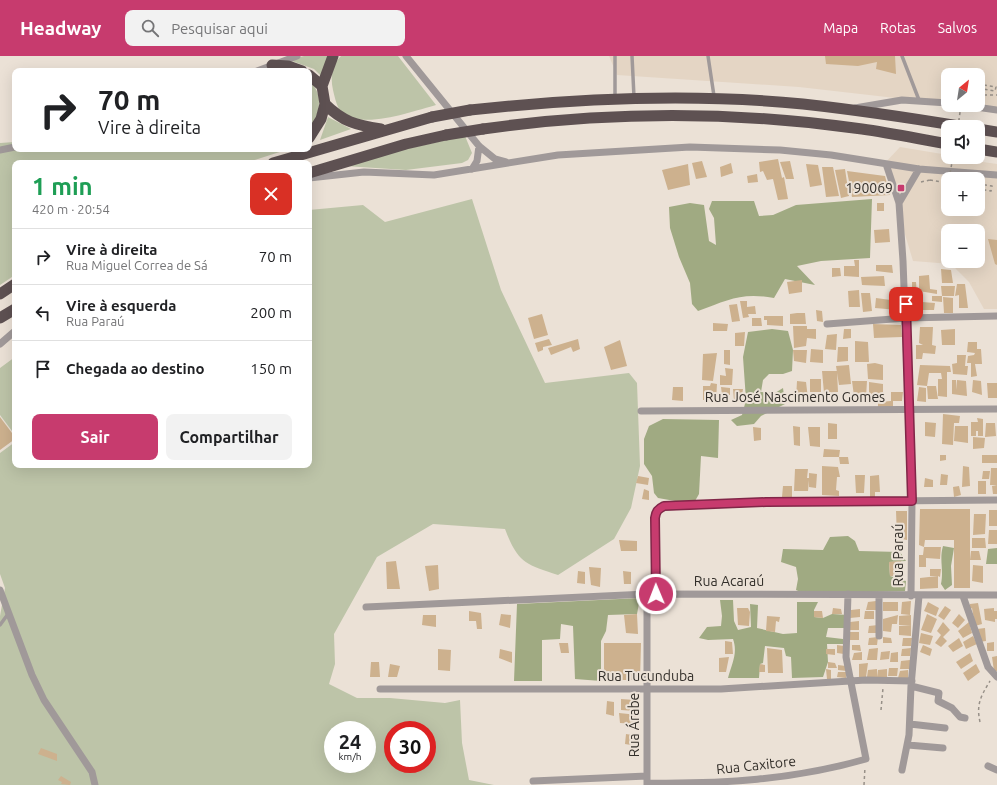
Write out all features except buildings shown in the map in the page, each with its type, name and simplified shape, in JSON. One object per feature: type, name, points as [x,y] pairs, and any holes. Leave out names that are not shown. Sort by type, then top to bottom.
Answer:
[{"type":"highway","points":[[312,133],[321,119],[325,104],[322,86],[333,56]]},
{"type":"highway","points":[[272,66],[288,66],[294,68]]},
{"type":"highway","points":[[312,78],[322,86]]},
{"type":"highway","points":[[312,151],[432,117],[470,110],[551,102],[634,98],[802,104],[941,124]]},
{"type":"highway","points":[[325,104],[346,121],[360,126],[386,130]]},
{"type":"highway","points":[[312,172],[406,144],[446,135],[551,120],[602,116],[728,116],[799,121],[863,129],[941,143]]},
{"type":"highway","points":[[985,130],[997,132]]},
{"type":"highway","points":[[985,150],[997,152]]},
{"type":"highway","points":[[285,159],[293,152]]},
{"type":"highway","points":[[282,160],[309,152]]},
{"type":"highway","points":[[0,294],[12,286]]},
{"type":"highway","points":[[0,318],[12,311]]},
{"type":"street","points":[[266,68],[297,56]]},
{"type":"street","points":[[406,56],[479,146],[495,159],[508,163]]},
{"type":"street","points":[[845,109],[902,100],[941,102]]},
{"type":"street","points":[[985,108],[997,110]]},
{"type":"street","points":[[472,168],[477,162],[479,146]]},
{"type":"street","points":[[312,178],[364,172],[434,175],[558,155],[690,146],[780,150],[831,155],[932,170],[997,175]]},
{"type":"street","points":[[0,150],[12,148]]},
{"type":"street","name":"Rua Paraú","points":[[886,164],[899,203],[906,318],[912,501],[911,596]]},
{"type":"street","points":[[899,203],[919,168]]},
{"type":"street","points":[[827,324],[906,318],[997,316]]},
{"type":"street","points":[[0,344],[12,334]]},
{"type":"street","name":"Rua José Nascimento Gomes","points":[[641,411],[997,408]]},
{"type":"street","points":[[656,594],[655,518],[657,510],[664,506],[779,502],[997,500]]},
{"type":"street","points":[[0,590],[32,675],[44,700],[92,772],[95,785]]},
{"type":"street","name":"Rua Acaraú","points":[[366,608],[647,594],[848,594],[911,596],[997,595]]},
{"type":"street","name":"Rua Árabe","points":[[647,594],[647,782]]},
{"type":"street","points":[[848,594],[846,646],[866,759]]},
{"type":"street","points":[[879,595],[879,636]]},
{"type":"street","points":[[902,770],[908,745],[911,683],[919,596]]},
{"type":"street","points":[[963,596],[977,637],[995,676]]},
{"type":"street","name":"Rua Tucunduba","points":[[380,689],[721,689],[884,680],[911,683],[937,692],[939,694],[938,701],[952,708],[964,718]]},
{"type":"street","points":[[910,724],[945,728]]},
{"type":"street","points":[[908,745],[943,748]]},
{"type":"street","name":"Rua Caxitore","points":[[532,781],[708,784],[754,780],[826,769],[866,759]]},
{"type":"street","points":[[988,766],[997,770]]},
{"type":"lane","points":[[615,56],[615,99]]},
{"type":"lane","points":[[632,56],[634,98]]},
{"type":"lane","points":[[708,56],[714,100]]},
{"type":"lane","points":[[902,56],[919,100]]},
{"type":"lane","points":[[0,625],[8,613]]},
{"type":"path","points":[[985,85],[996,87],[995,91],[985,89]]},
{"type":"path","points":[[985,96],[997,95]]},
{"type":"path","points":[[930,180],[932,170]]},
{"type":"path","points":[[910,184],[930,180],[941,182]]},
{"type":"path","points":[[985,185],[992,186],[991,191],[985,190]]},
{"type":"path","points":[[980,722],[977,709],[982,695],[995,676]]},
{"type":"path","points":[[880,710],[884,680]]},
{"type":"path","points":[[864,785],[866,759]]},
{"type":"shaded area","points":[[609,56],[997,56],[997,111],[985,109],[985,68],[941,68],[941,103],[799,87],[617,75]]},
{"type":"shaded area","points":[[900,147],[941,154],[941,164],[985,164],[985,162],[997,164],[997,309],[984,309],[969,282],[955,268],[985,268],[985,224],[941,224],[941,263],[913,261],[884,164]]},
{"type":"green space","points":[[304,56],[329,56],[322,77],[314,69],[289,60]]},
{"type":"green space","points":[[341,56],[398,56],[436,105],[377,119],[364,120],[353,118],[344,114],[337,104],[332,80],[332,72]]},
{"type":"green space","points":[[312,85],[318,93],[319,100],[319,107],[312,126]]},
{"type":"green space","points":[[328,117],[351,129],[320,140]]},
{"type":"green space","points":[[465,136],[472,153],[468,160],[462,163],[406,170],[345,166],[401,150]]},
{"type":"green space","points":[[12,142],[12,152],[280,152],[254,160],[12,160],[12,277],[0,285],[0,143]]},
{"type":"green space","points":[[472,199],[501,290],[545,383],[629,373],[637,383],[640,466],[631,508],[614,539],[558,575],[530,565],[524,561],[514,549],[505,529],[433,524],[377,557],[334,634],[335,664],[329,684],[357,698],[390,698],[445,703],[460,700],[462,743],[469,780],[494,785],[0,785],[0,616],[5,588],[0,574],[0,453],[12,444],[12,468],[312,468],[312,210],[363,205],[385,222]]},
{"type":"green space","points":[[872,199],[870,258],[821,261],[797,266],[815,285],[785,279],[774,298],[752,296],[735,298],[698,311],[692,304],[690,283],[679,257],[670,228],[669,207],[690,203],[704,205],[709,241],[716,245],[714,218],[709,209],[712,201],[754,201],[759,216],[773,215],[796,205]]},
{"type":"green space","points":[[772,329],[788,331],[793,350],[792,371],[783,374],[769,374],[763,380],[761,392],[775,393],[783,388],[785,404],[761,416],[754,424],[737,426],[731,420],[742,415],[746,400],[743,357],[748,332]]},
{"type":"green space","points":[[12,359],[12,431],[0,415],[0,368]]},
{"type":"green space","points":[[663,419],[719,420],[718,458],[701,456],[699,494],[695,501],[675,501],[658,498],[654,493],[652,476],[644,464],[644,439],[649,426]]},
{"type":"green space","points":[[848,536],[855,541],[859,551],[900,552],[906,561],[889,562],[890,576],[906,581],[905,591],[805,594],[796,590],[798,579],[796,567],[781,562],[783,549],[823,550],[830,537]]},
{"type":"green space","points":[[943,546],[954,548],[951,566],[952,585],[945,590],[941,584],[941,556]]},
{"type":"green space","points":[[997,548],[997,564],[986,564],[988,549]]},
{"type":"green space","points":[[640,598],[637,614],[608,615],[606,631],[601,641],[601,681],[575,679],[573,626],[561,624],[560,639],[542,640],[542,681],[514,681],[517,604]]},
{"type":"green space","points":[[720,600],[733,600],[734,621],[738,630],[751,627],[750,604],[758,605],[757,628],[783,634],[797,633],[797,602],[818,602],[814,610],[814,617],[823,618],[832,614],[848,615],[846,628],[828,628],[826,637],[843,639],[843,644],[827,644],[828,662],[823,677],[792,678],[791,657],[786,656],[784,648],[765,646],[763,663],[760,664],[759,678],[728,678],[735,654],[733,639],[708,640],[699,638],[707,627],[721,626],[722,616]]},
{"type":"place","name":"190069","points":[[901,188]]},
{"type":"route","points":[[656,594],[655,518],[657,510],[664,506],[766,502],[912,501],[906,304]]}]
